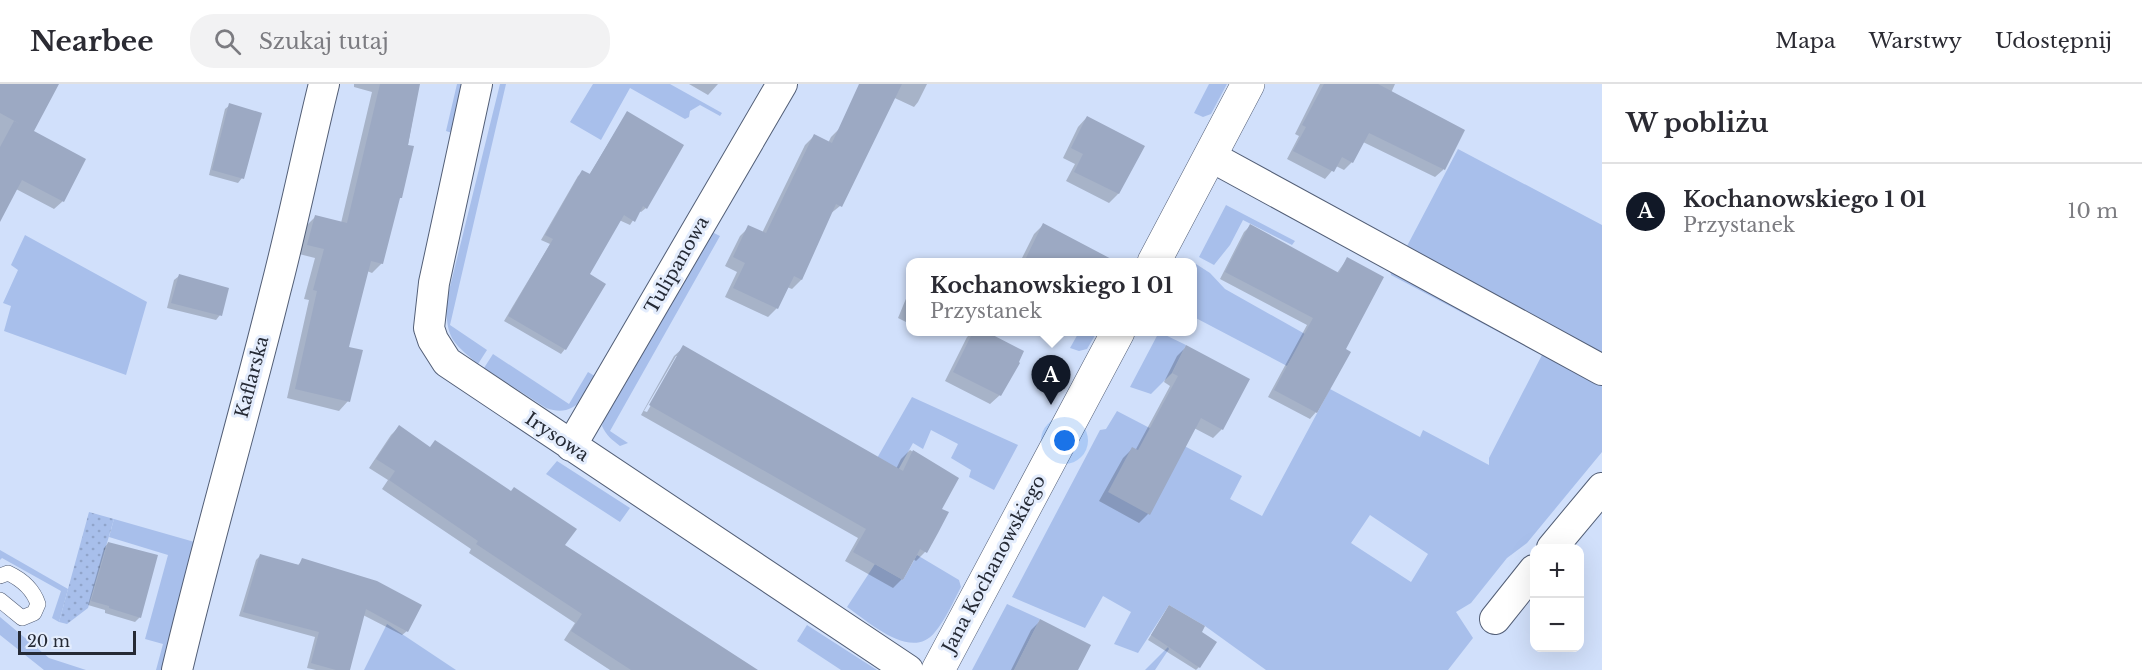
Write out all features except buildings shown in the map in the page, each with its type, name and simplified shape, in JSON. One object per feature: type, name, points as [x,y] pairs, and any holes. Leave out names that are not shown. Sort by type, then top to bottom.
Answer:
[{"type":"street","name":"Kaflarska","points":[[177,670],[204,556],[276,291],[301,174],[324,84]]},
{"type":"street","name":"Irysowa","points":[[477,84],[434,283],[429,328],[433,340],[447,362],[908,670]]},
{"type":"street","name":"Tulipanowa","points":[[571,446],[782,84]]},
{"type":"street","points":[[1156,258],[1248,84]]},
{"type":"street","points":[[1210,156],[1602,370]]},
{"type":"street","name":"Jana Kochanowskiego","points":[[938,670],[1116,336]]},
{"type":"street","points":[[1556,544],[1602,488]]},
{"type":"street","points":[[1495,619],[1530,575]]},
{"type":"lane","points":[[0,576],[8,573],[20,578],[34,593],[38,604],[34,613],[22,618],[0,600]]},
{"type":"shaded area","points":[[457,84],[462,84],[452,133],[446,131]]},
{"type":"shaded area","points":[[500,84],[506,84],[450,325],[487,350],[478,364],[452,338],[449,332],[446,303]]},
{"type":"shaded area","points":[[593,84],[670,84],[722,113],[720,116],[700,105],[690,111],[689,117],[685,119],[630,88],[601,140],[570,122]]},
{"type":"shaded area","points":[[1209,84],[1227,84],[1211,114],[1203,117],[1194,113]]},
{"type":"shaded area","points":[[1458,149],[1602,225],[1602,357],[1406,248]]},
{"type":"shaded area","points":[[1226,205],[1295,241],[1292,245],[1243,220],[1230,245],[1214,265],[1199,257]]},
{"type":"shaded area","points":[[710,231],[720,236],[610,431],[628,443],[620,446],[602,426],[604,417]]},
{"type":"shaded area","points":[[25,235],[147,302],[126,375],[4,331],[11,306],[3,303],[18,270],[11,265]]},
{"type":"shaded area","points":[[1197,265],[1210,273],[1225,289],[1328,347],[1301,342],[1287,366],[1197,319]]},
{"type":"shaded area","points":[[1390,268],[1602,383],[1602,452],[1527,543],[1507,558],[1471,603],[1456,612],[1473,638],[1448,670],[1266,670],[1205,626],[1169,605],[1138,653],[1114,644],[1131,612],[1103,596],[1085,628],[1012,597],[1100,430],[1106,429],[1117,411],[1242,476],[1230,499],[1262,516],[1330,389],[1420,437],[1423,430],[1489,465],[1489,458],[1542,355],[1391,275]],"holes":[[[1370,515],[1428,554],[1411,582],[1351,543]]]},
{"type":"shaded area","points":[[1077,336],[1095,336],[1087,349],[1079,351],[1070,348]]},
{"type":"shaded area","points":[[1157,336],[1167,336],[1186,345],[1172,373],[1151,394],[1130,387]]},
{"type":"shaded area","points":[[493,354],[569,404],[588,372],[598,378],[583,399],[571,408],[556,410],[546,408],[484,368]]},
{"type":"shaded area","points":[[912,397],[1018,445],[994,490],[969,477],[971,470],[951,458],[958,444],[931,430],[923,449],[913,443],[881,501],[860,488]]},
{"type":"shaded area","points":[[557,461],[630,508],[620,522],[546,474]]},
{"type":"shaded area","points":[[89,512],[114,519],[88,608],[67,624],[59,622]]},
{"type":"shaded area","points":[[114,519],[198,543],[167,670],[156,670],[163,644],[145,639],[168,555],[109,537]]},
{"type":"shaded area","points":[[0,550],[68,589],[59,622],[52,618],[61,591],[2,558],[0,560]]},
{"type":"shaded area","points":[[917,555],[959,580],[961,587],[935,632],[926,640],[915,643],[891,636],[847,607],[875,564],[903,580]]},
{"type":"shaded area","points":[[1007,604],[1040,619],[1014,670],[972,670]]},
{"type":"shaded area","points":[[0,617],[49,658],[86,670],[44,670],[0,635]]},
{"type":"shaded area","points":[[387,624],[456,670],[364,670]]},
{"type":"shaded area","points":[[807,625],[877,670],[841,670],[797,641]]},
{"type":"shaded area","points":[[1168,647],[1169,649],[1155,670],[1145,670]]},
{"type":"place","name":"Kochanowskiego 1 01","points":[[1051,405]]}]
